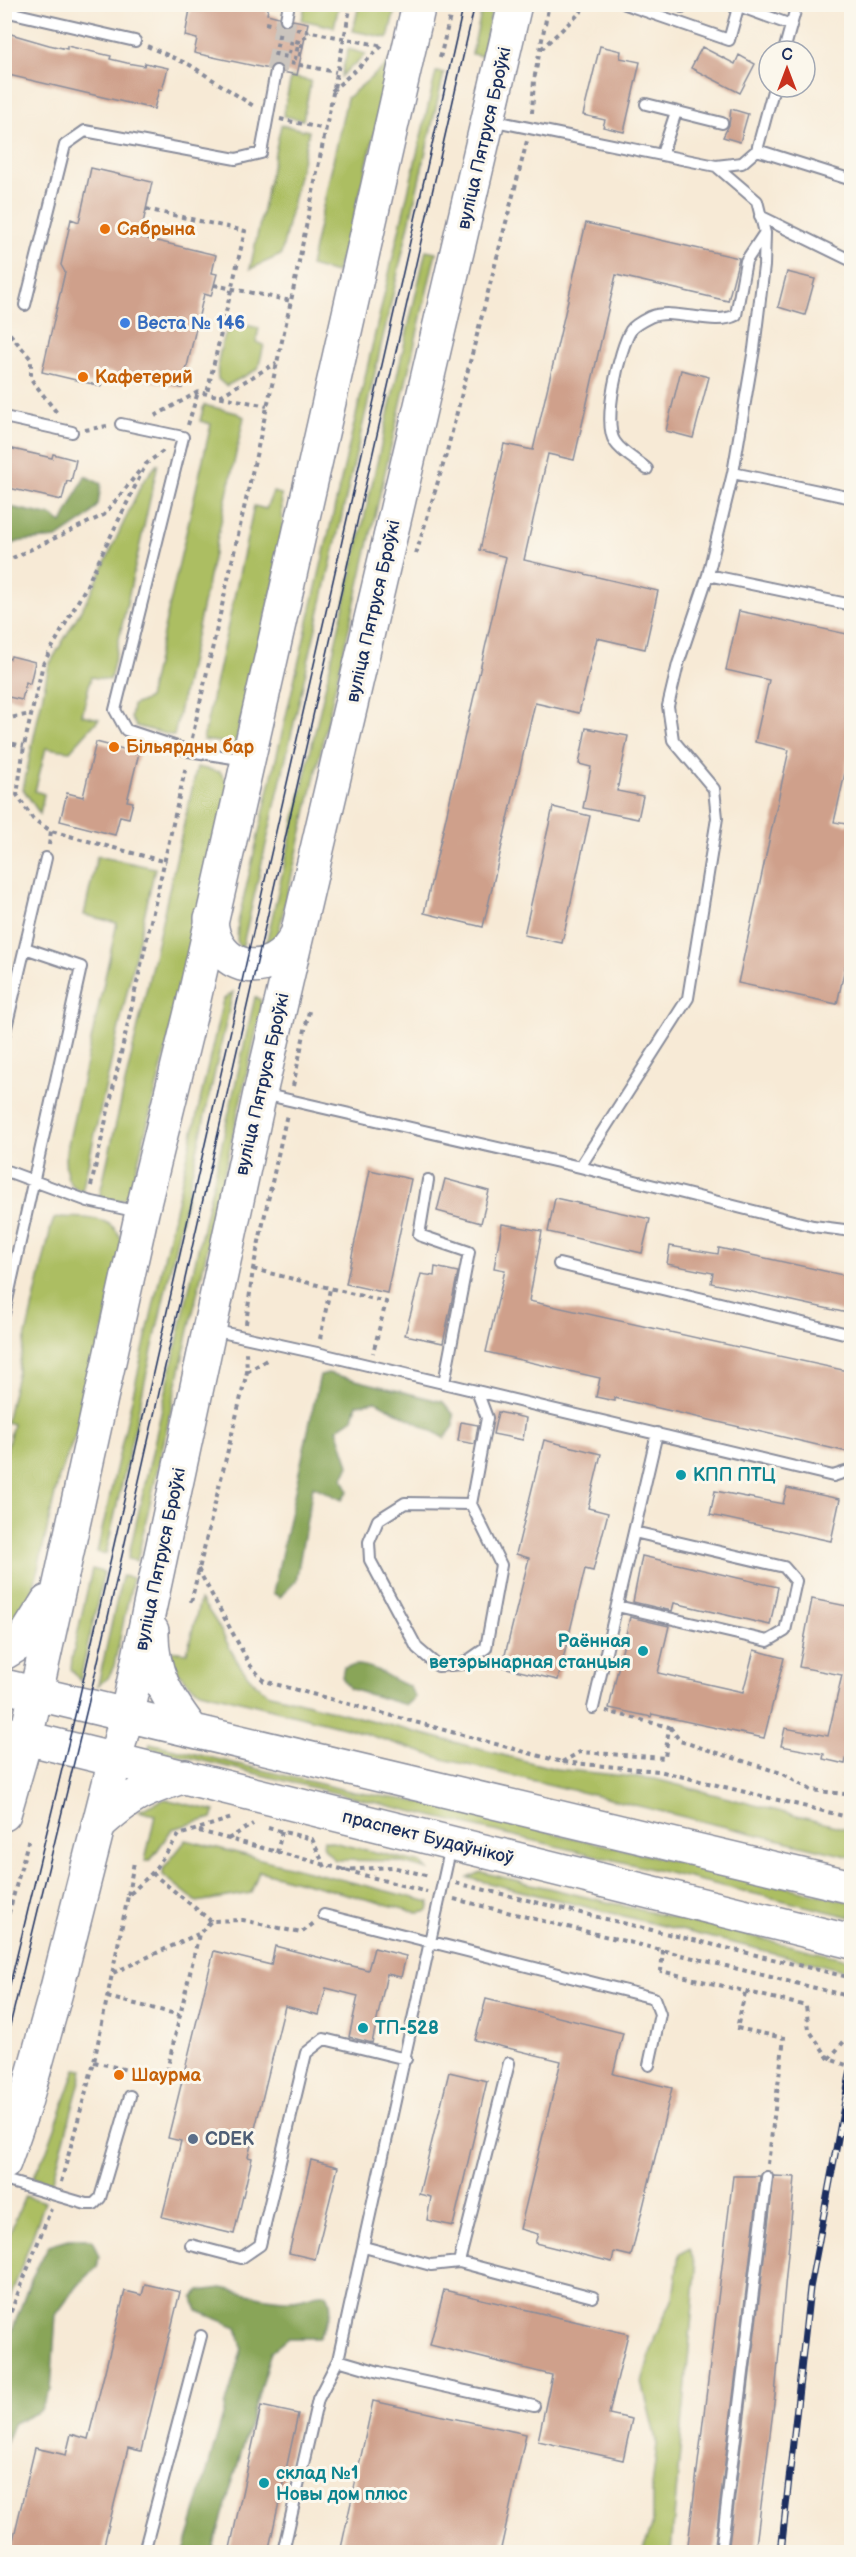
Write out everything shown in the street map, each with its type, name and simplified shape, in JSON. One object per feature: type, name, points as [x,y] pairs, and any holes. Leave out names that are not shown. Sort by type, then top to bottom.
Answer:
[{"type":"main road","points":[[4,1814],[15,1735],[36,1693],[142,1212],[192,1008],[420,4]]},
{"type":"main road","name":"вуліца Пятруся Броўкі","points":[[4,2163],[25,2103],[127,1713],[208,1330],[275,1097],[275,1030],[515,4]]},
{"type":"main road","points":[[212,918],[212,929],[220,950],[249,966],[259,966],[278,959],[292,945],[296,936]]},
{"type":"main road","points":[[192,1008],[205,991],[214,986],[235,982],[246,984],[265,997],[275,1018],[275,1030]]},
{"type":"main road","points":[[4,1653],[21,1642],[60,1580]]},
{"type":"main road","points":[[152,1596],[152,1656],[170,1699],[191,1729]]},
{"type":"main road","points":[[4,1686],[127,1713],[852,1887]]},
{"type":"main road","name":"праспект Будаўнікоў","points":[[15,1735],[852,1942]]},
{"type":"main road","points":[[98,1826],[124,1801],[141,1791],[185,1776]]},
{"type":"lane","points":[[284,22],[289,4]]},
{"type":"lane","points":[[626,4],[729,40],[739,5],[791,25]]},
{"type":"lane","points":[[787,39],[797,4]]},
{"type":"lane","points":[[4,11],[135,41]]},
{"type":"lane","points":[[25,305],[65,145],[86,131],[236,159],[261,153],[276,71]]},
{"type":"lane","points":[[489,120],[716,166],[742,163],[757,150],[771,99]]},
{"type":"lane","points":[[646,104],[723,123]]},
{"type":"lane","points":[[662,154],[676,112]]},
{"type":"lane","points":[[757,150],[852,180]]},
{"type":"lane","points":[[580,1167],[688,998],[717,818],[714,789],[673,740],[668,706],[678,664],[708,575],[733,474],[754,349],[764,266],[765,233],[757,201],[716,166]]},
{"type":"lane","points":[[760,216],[852,261]]},
{"type":"lane","points":[[647,469],[615,442],[610,420],[620,355],[632,328],[652,316],[697,316],[727,320],[736,315],[746,261],[765,233]]},
{"type":"lane","points":[[4,417],[72,432]]},
{"type":"lane","points":[[121,424],[183,437],[115,710],[126,730],[189,751],[247,760]]},
{"type":"lane","points":[[733,474],[852,498]]},
{"type":"lane","points":[[708,575],[852,605]]},
{"type":"lane","points":[[4,1036],[46,858]]},
{"type":"lane","points":[[4,1314],[81,968],[25,948]]},
{"type":"lane","points":[[275,1097],[580,1167],[813,1226],[852,1231]]},
{"type":"lane","points":[[4,1170],[34,1183],[88,1201],[142,1212]]},
{"type":"lane","points":[[428,1180],[419,1235],[469,1252],[444,1383]]},
{"type":"lane","points":[[559,1264],[852,1335]]},
{"type":"lane","points":[[208,1330],[370,1365],[832,1476],[852,1470]]},
{"type":"lane","points":[[471,1504],[405,1503],[378,1520],[369,1542],[370,1560],[417,1648],[438,1666],[463,1664],[486,1648],[501,1565],[471,1504],[487,1418],[477,1391]]},
{"type":"lane","points":[[593,1708],[657,1433]]},
{"type":"lane","points":[[617,1606],[768,1641],[785,1631],[796,1581],[784,1567],[634,1532]]},
{"type":"lane","points":[[283,2553],[318,2399],[338,2360],[432,1942],[452,1842]]},
{"type":"lane","points":[[324,1915],[654,1998],[660,2014],[649,2065]]},
{"type":"lane","points":[[191,2245],[241,2258],[260,2245],[306,2053],[324,2039],[406,2059]]},
{"type":"lane","points":[[459,2262],[509,2062]]},
{"type":"lane","points":[[4,2180],[86,2204],[94,2204],[100,2198],[130,2096]]},
{"type":"lane","points":[[721,2553],[766,2177]]},
{"type":"lane","points":[[364,2247],[431,2265],[459,2262],[593,2297]]},
{"type":"lane","points":[[144,2553],[201,2336]]},
{"type":"lane","points":[[338,2360],[379,2372],[534,2406]]},
{"type":"path","points":[[88,1201],[291,301],[351,4]]},
{"type":"path","points":[[440,58],[453,4]]},
{"type":"path","points":[[414,563],[446,455],[531,127],[534,80],[549,4]]},
{"type":"path","points":[[540,50],[581,12],[583,4]]},
{"type":"path","points":[[284,22],[274,60],[336,72]]},
{"type":"path","points":[[276,54],[288,57],[292,40],[298,42],[295,58],[298,59],[303,39],[308,32],[384,46],[332,92]]},
{"type":"path","points":[[135,41],[190,65],[267,115],[325,129]]},
{"type":"path","points":[[523,77],[534,80]]},
{"type":"path","points":[[146,209],[244,231],[207,393]]},
{"type":"path","points":[[214,285],[291,301]]},
{"type":"path","points":[[4,327],[31,359],[31,380],[72,432],[152,418],[198,392],[267,406]]},
{"type":"path","points":[[220,396],[277,363]]},
{"type":"path","points":[[191,419],[198,392]]},
{"type":"path","points":[[4,562],[104,515],[146,464],[183,437]]},
{"type":"path","points":[[146,464],[86,587],[43,664],[24,746],[17,795],[33,819],[51,831],[166,862]]},
{"type":"path","points":[[4,719],[32,714]]},
{"type":"path","points":[[4,742],[24,746]]},
{"type":"path","points":[[191,1602],[247,1372],[244,1336],[275,1097],[311,1001]]},
{"type":"path","points":[[254,1269],[386,1302],[370,1365]]},
{"type":"path","points":[[317,1353],[330,1289]]},
{"type":"path","points":[[198,1569],[250,1665],[264,1681],[562,1762],[659,1771],[852,1818]]},
{"type":"path","points":[[593,1708],[669,1727],[680,1741],[781,1773],[812,1790],[851,1794]]},
{"type":"path","points":[[562,1762],[580,1752],[665,1758],[669,1727]]},
{"type":"path","points":[[128,1896],[152,1873],[178,1835],[198,1831],[228,1817],[237,1820]]},
{"type":"path","points":[[245,1822],[312,1839],[325,1867]]},
{"type":"path","points":[[228,1839],[253,1824]]},
{"type":"path","points":[[198,1831],[325,1867],[852,1997]]},
{"type":"path","points":[[277,1853],[282,1832]]},
{"type":"path","points":[[4,1931],[29,1838]]},
{"type":"path","points":[[4,2329],[57,2196],[94,2062],[134,1862]]},
{"type":"path","points":[[338,1870],[392,1867],[852,1978]]},
{"type":"path","points":[[152,1873],[211,1921],[243,1920],[301,1933],[324,1915]]},
{"type":"path","points":[[112,1974],[199,1934],[211,1921]]},
{"type":"path","points":[[94,2062],[165,2079],[199,1934]]},
{"type":"path","points":[[663,1950],[661,1971],[806,2006],[809,2030],[829,2059],[852,2067]]},
{"type":"path","points":[[745,1993],[737,2028],[784,2038],[766,2177]]},
{"type":"path","points":[[107,1997],[180,2015]]},
{"type":"path","points":[[829,2059],[852,2031]]},
{"type":"green space","points":[[483,4],[493,5],[482,56],[472,54]]},
{"type":"green space","points":[[305,5],[339,5],[334,27],[302,20]]},
{"type":"green space","points":[[359,5],[396,5],[388,38],[353,31]]},
{"type":"green space","points":[[348,49],[366,54],[341,76]]},
{"type":"green space","points":[[392,60],[353,223],[336,273],[310,266],[347,98]]},
{"type":"green space","points":[[436,72],[444,73],[241,953],[237,940],[238,922]]},
{"type":"green space","points":[[291,77],[311,81],[303,120],[283,116]]},
{"type":"green space","points":[[281,125],[309,131],[281,255],[250,269]]},
{"type":"green space","points":[[426,250],[436,252],[275,948],[263,957]]},
{"type":"green space","points":[[233,322],[259,328],[256,342],[264,345],[258,369],[226,386],[218,379],[218,365],[223,341]]},
{"type":"green space","points":[[204,405],[237,413],[244,417],[174,736],[136,726],[131,718],[133,705],[148,699],[211,424],[200,421]]},
{"type":"green space","points":[[158,463],[110,680],[91,677],[82,715],[99,719],[70,751],[46,748],[35,791],[44,794],[40,814],[23,789],[49,665],[91,593],[142,483]]},
{"type":"green space","points":[[85,476],[101,484],[98,505],[88,517],[57,538],[21,541],[5,546],[5,506],[52,516],[62,523]]},
{"type":"green space","points":[[273,492],[281,494],[284,544],[235,744],[203,740],[254,506],[266,509]]},
{"type":"green space","points":[[197,767],[220,772],[232,788],[129,1198],[115,1202],[99,1198]]},
{"type":"green space","points":[[97,856],[155,868],[82,1191],[73,1186],[68,1179],[65,1158],[117,923],[84,915]]},
{"type":"green space","points":[[233,992],[106,1554],[97,1552],[223,1000]]},
{"type":"green space","points":[[255,997],[260,999],[262,1006],[137,1561],[128,1559]]},
{"type":"green space","points":[[62,1217],[100,1220],[107,1223],[114,1228],[124,1245],[80,1423],[59,1477],[27,1617],[5,1652],[4,1461],[13,1424],[6,1422],[51,1227],[54,1219]]},
{"type":"green space","points":[[328,1373],[443,1402],[454,1415],[454,1426],[445,1438],[376,1401],[357,1404],[353,1418],[337,1429],[349,1465],[343,1478],[348,1491],[342,1500],[313,1486],[296,1581],[280,1597],[273,1593],[320,1375]]},
{"type":"green space","points":[[92,1569],[104,1572],[80,1681],[71,1669],[72,1658]]},
{"type":"green space","points":[[122,1576],[133,1578],[114,1666],[108,1678],[98,1685]]},
{"type":"green space","points":[[200,1600],[210,1612],[236,1660],[254,1682],[267,1693],[556,1769],[655,1779],[851,1830],[851,1857],[443,1759],[351,1729],[201,1691],[180,1675],[171,1651],[187,1653]]},
{"type":"green space","points":[[358,1665],[373,1668],[409,1686],[415,1697],[406,1705],[350,1689],[342,1677],[344,1667]]},
{"type":"green space","points":[[150,1743],[354,1792],[414,1801],[851,1902],[851,1917],[149,1748]]},
{"type":"green space","points":[[165,1799],[215,1811],[212,1818],[172,1829],[150,1861],[145,1861],[155,1815],[138,1811]]},
{"type":"green space","points":[[186,1840],[430,1902],[428,1911],[419,1913],[259,1871],[251,1893],[197,1902],[163,1875],[163,1869]]},
{"type":"green space","points":[[324,1840],[421,1863],[428,1870],[396,1861],[335,1860],[322,1846]]},
{"type":"green space","points":[[481,1872],[851,1960],[851,1972],[468,1878]]},
{"type":"green space","points":[[76,2069],[83,2070],[52,2184],[33,2178],[47,2150]]},
{"type":"green space","points":[[25,2196],[45,2202],[5,2312],[5,2245]]},
{"type":"green space","points":[[69,2239],[92,2239],[99,2257],[97,2267],[76,2287],[56,2315],[51,2390],[40,2411],[13,2424],[5,2444],[5,2350],[31,2279],[49,2245]]},
{"type":"green space","points":[[690,2248],[696,2270],[671,2552],[642,2552],[652,2526],[652,2487],[657,2444],[642,2382],[655,2337],[673,2298],[679,2254]]},
{"type":"green space","points":[[221,2288],[283,2300],[327,2294],[331,2306],[327,2322],[318,2338],[288,2338],[271,2352],[212,2552],[184,2552],[242,2348],[237,2327],[197,2311],[193,2298],[200,2291]]},
{"type":"building","points":[[191,4],[269,4],[267,14],[279,17],[279,22],[284,26],[289,26],[293,20],[308,23],[297,75],[283,72],[278,64],[273,64],[269,69],[194,53],[197,39],[185,36]]},
{"type":"building","points":[[4,32],[49,45],[67,49],[67,46],[111,56],[110,59],[127,63],[144,66],[145,63],[168,68],[154,109],[4,74]]},
{"type":"building","points":[[600,46],[621,51],[620,58],[640,62],[624,132],[603,127],[605,120],[583,115]]},
{"type":"building","points":[[702,47],[735,64],[739,55],[755,64],[740,93],[691,68]]},
{"type":"building","points":[[731,109],[748,114],[740,142],[723,137],[729,125]]},
{"type":"building","name":"Веста № 146","points":[[91,168],[152,182],[140,237],[216,255],[212,273],[217,274],[211,296],[204,294],[182,388],[104,371],[101,386],[42,372],[65,272],[61,265],[71,219],[79,222]]},
{"type":"building","points":[[586,223],[739,258],[728,301],[616,275],[574,460],[548,454],[524,560],[658,591],[645,649],[597,638],[579,713],[535,703],[483,927],[424,913],[506,557],[480,550],[504,444],[533,450]]},
{"type":"building","points":[[787,272],[815,279],[805,315],[778,307]]},
{"type":"building","points":[[681,370],[709,377],[693,438],[666,431]]},
{"type":"building","points":[[4,447],[52,458],[53,454],[76,460],[71,482],[67,481],[62,500],[4,487]]},
{"type":"building","points":[[739,611],[852,635],[852,742],[834,822],[852,825],[852,936],[837,1004],[738,983],[789,750],[755,742],[769,680],[726,670]]},
{"type":"building","points":[[11,656],[35,662],[30,684],[26,682],[22,700],[4,696],[4,658],[10,659]]},
{"type":"building","points":[[586,728],[628,736],[617,791],[643,796],[638,819],[583,808],[591,767],[579,764]]},
{"type":"building","points":[[96,742],[139,753],[127,801],[133,802],[129,818],[120,816],[115,835],[60,821],[67,793],[83,797]]},
{"type":"building","points":[[553,807],[590,816],[562,943],[524,935]]},
{"type":"building","points":[[370,1170],[411,1179],[387,1293],[346,1284]]},
{"type":"building","points":[[445,1179],[489,1191],[481,1223],[437,1211]]},
{"type":"building","points":[[555,1198],[650,1219],[642,1253],[548,1232]]},
{"type":"building","points":[[502,1224],[542,1231],[529,1301],[852,1372],[852,1453],[615,1398],[615,1401],[596,1397],[600,1378],[486,1352],[505,1270],[494,1268]]},
{"type":"building","points":[[670,1246],[718,1254],[719,1248],[852,1277],[852,1314],[711,1283],[713,1273],[667,1264]]},
{"type":"building","points":[[435,1267],[458,1272],[443,1343],[405,1335],[421,1274],[434,1276]]},
{"type":"building","points":[[498,1412],[526,1418],[523,1440],[493,1434]]},
{"type":"building","points":[[461,1422],[478,1425],[475,1444],[458,1441]]},
{"type":"building","points":[[544,1440],[601,1454],[588,1508],[608,1513],[593,1571],[585,1569],[558,1680],[502,1667],[529,1558],[516,1554]]},
{"type":"building","points":[[787,1488],[840,1499],[831,1541],[710,1515],[715,1491],[783,1504]]},
{"type":"building","points":[[642,1556],[778,1587],[770,1625],[674,1603],[672,1611],[633,1602]]},
{"type":"building","points":[[812,1599],[852,1607],[852,1735],[845,1764],[823,1759],[824,1754],[781,1746],[785,1728],[828,1736],[842,1675],[799,1667]]},
{"type":"building","name":"Раённая ветэрынарная станцыя","points":[[630,1617],[669,1626],[658,1673],[743,1692],[754,1650],[784,1658],[764,1738],[652,1714],[651,1717],[609,1708]]},
{"type":"building","points":[[275,1946],[368,1970],[374,1948],[406,1956],[401,1977],[387,1974],[372,2043],[349,2037],[358,1996],[326,1988],[319,2015],[285,2006],[248,2157],[252,2158],[234,2234],[162,2217],[181,2141],[168,2138],[214,1951],[271,1965]]},
{"type":"building","points":[[486,1999],[623,2033],[613,2074],[672,2088],[631,2256],[614,2252],[612,2262],[535,2243],[538,2234],[520,2229],[561,2061],[475,2040]]},
{"type":"building","points":[[449,2072],[487,2081],[453,2226],[427,2220],[431,2197],[419,2194]]},
{"type":"building","points":[[311,2160],[338,2167],[315,2259],[289,2253]]},
{"type":"building","points":[[733,2176],[760,2176],[714,2553],[687,2553]]},
{"type":"building","points":[[774,2176],[795,2177],[775,2395],[755,2553],[728,2553]]},
{"type":"building","points":[[145,2284],[180,2292],[141,2451],[128,2448],[102,2553],[10,2553],[35,2448],[66,2455],[71,2434],[88,2439],[125,2291],[142,2295]]},
{"type":"building","points":[[444,2290],[628,2334],[609,2414],[632,2419],[623,2460],[538,2441],[552,2375],[430,2345]]},
{"type":"building","points":[[373,2401],[526,2434],[500,2553],[340,2553]]},
{"type":"building","name":"склад №1 Новы дом плюс","points":[[261,2406],[298,2414],[268,2553],[229,2553]]},
{"type":"tunnel","points":[[276,71],[286,19]]},
{"type":"tram line","points":[[4,2009],[78,1703],[464,4]]},
{"type":"tram line","points":[[4,2050],[88,1705],[475,4]]},
{"type":"railway","points":[[781,2552],[810,2288],[852,2064]]},
{"type":"place","name":"Сябрына","points":[[105,229]]},
{"type":"place","name":"Веста № 146","points":[[125,323]]},
{"type":"place","name":"Кафетерий","points":[[83,377]]},
{"type":"place","name":"Більярдны бар","points":[[114,747]]},
{"type":"place","name":"КПП ПТЦ","points":[[681,1475]]},
{"type":"place","name":"Раённая ветэрынарная станцыя","points":[[643,1651]]},
{"type":"place","name":"ТП-528","points":[[363,2028]]},
{"type":"place","name":"Шаурма","points":[[119,2075]]},
{"type":"place","name":"CDEK","points":[[193,2139]]},
{"type":"place","name":"склад №1 Новы дом плюс","points":[[264,2483]]}]
